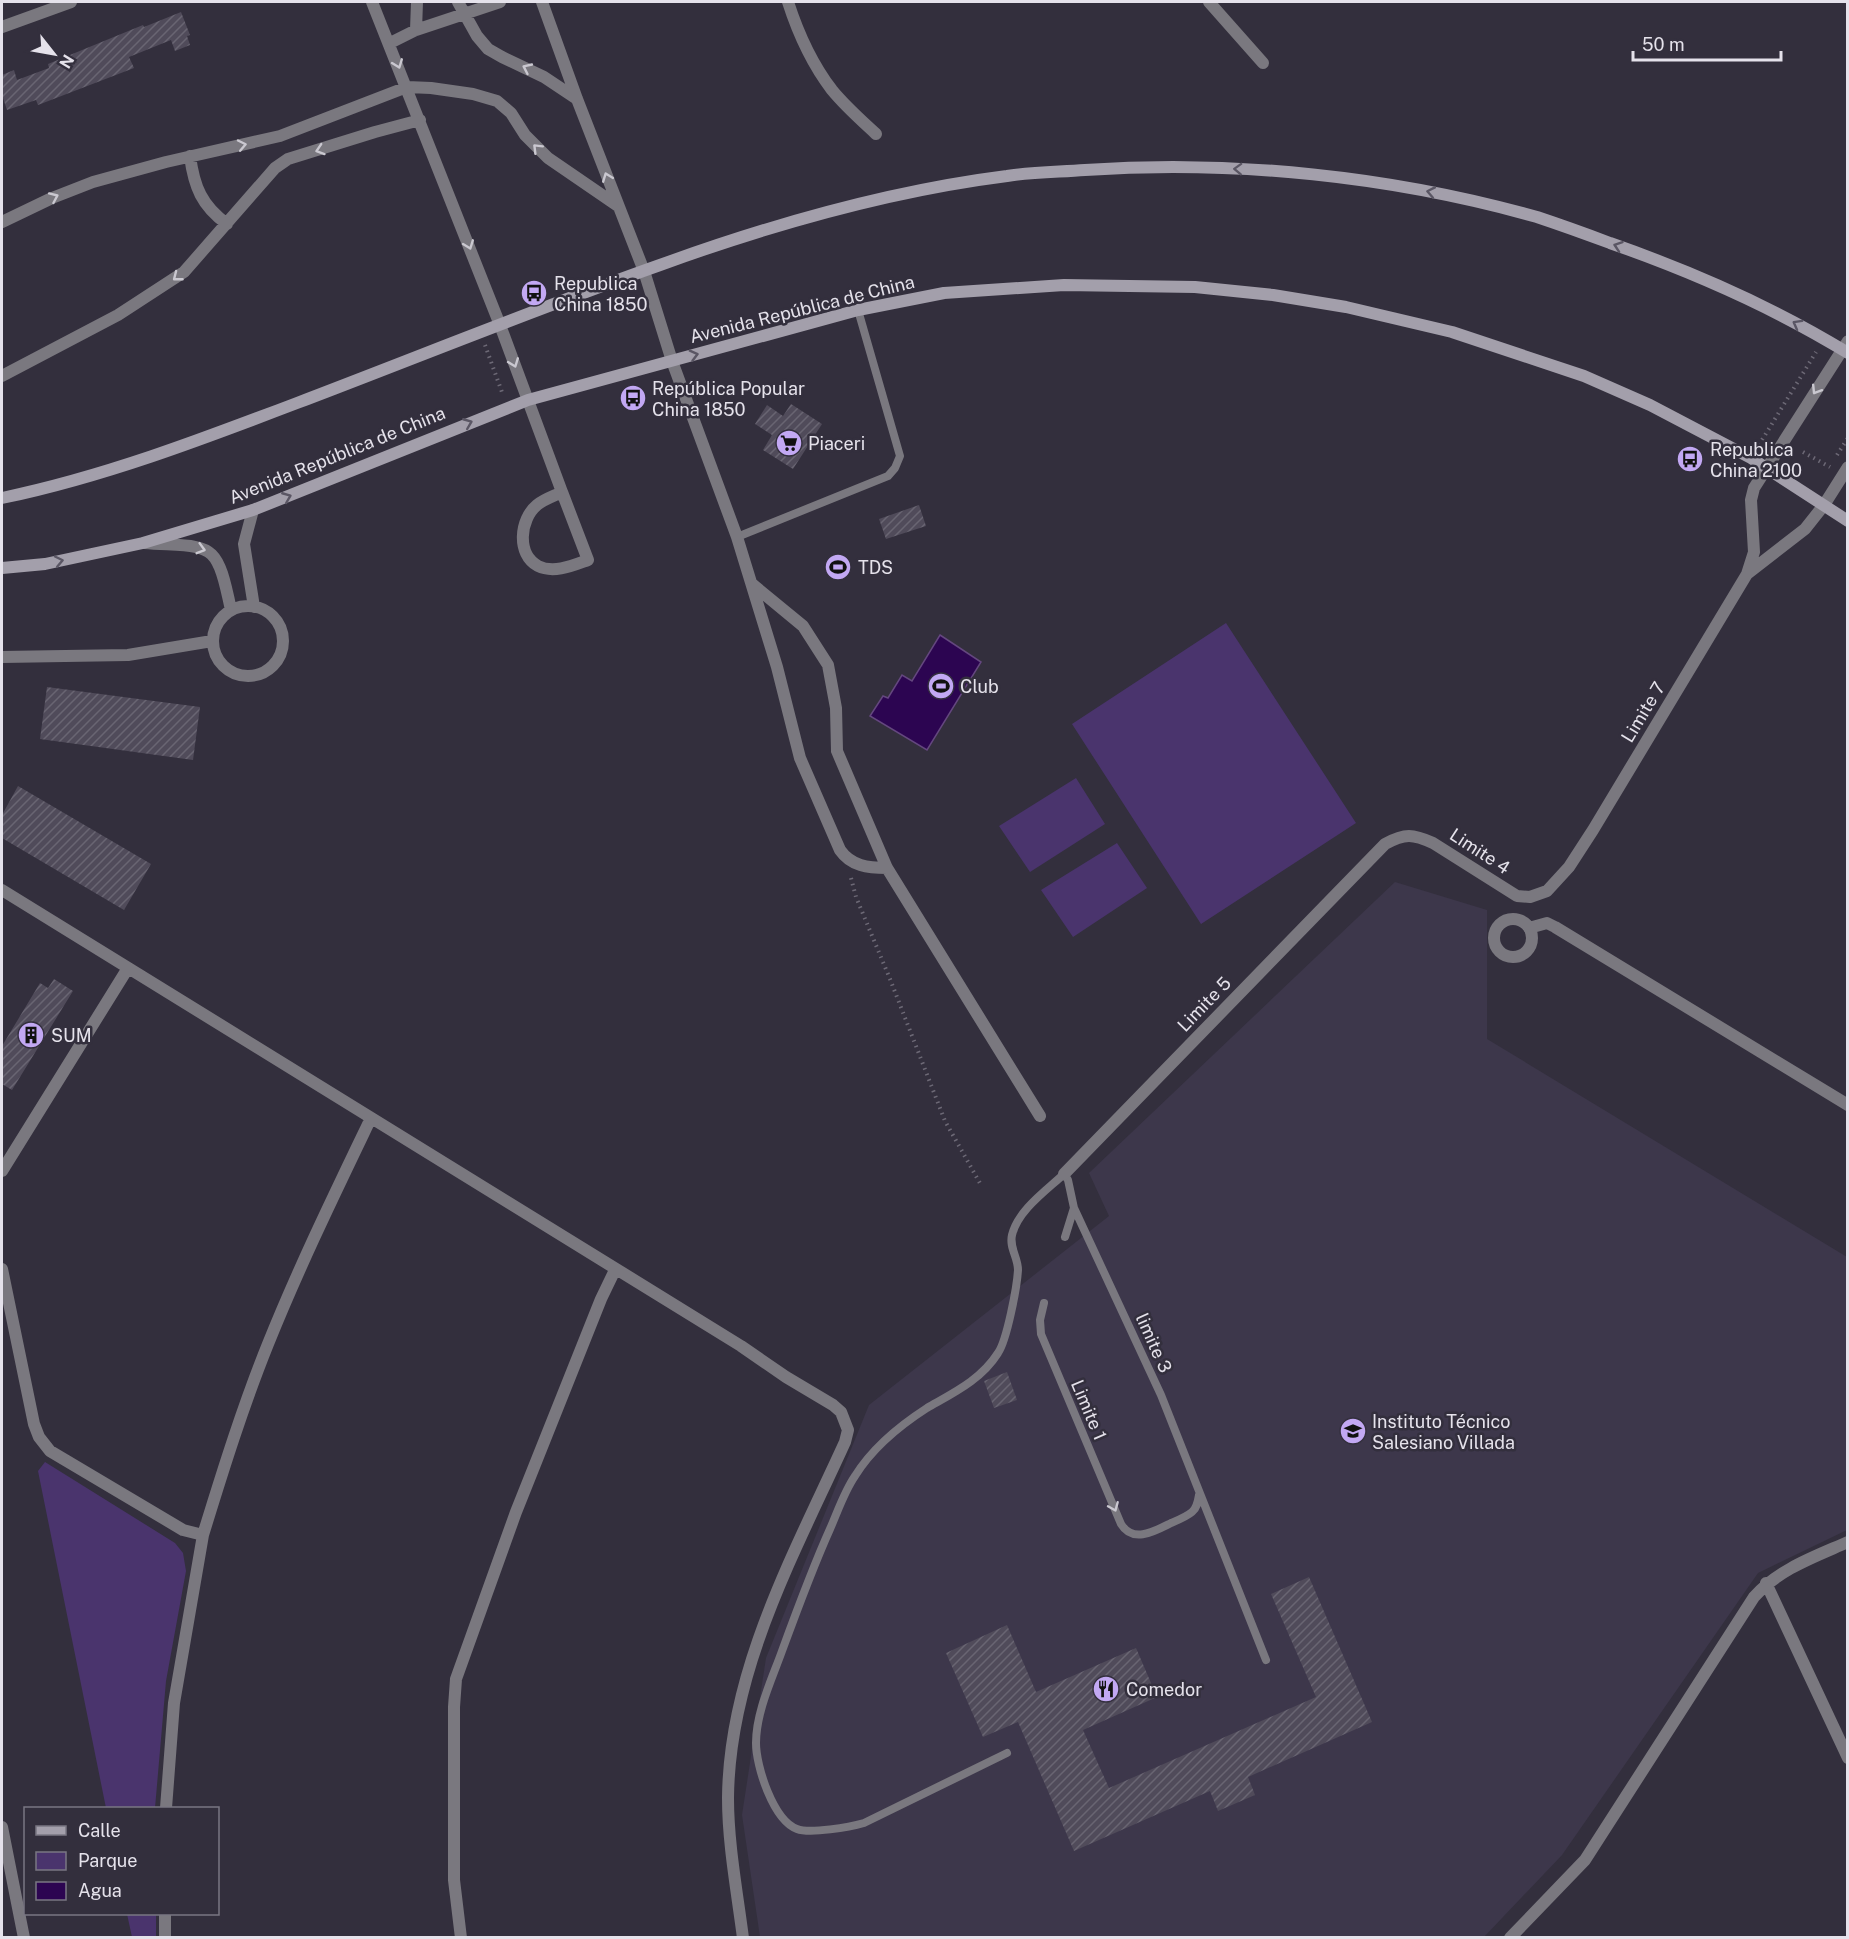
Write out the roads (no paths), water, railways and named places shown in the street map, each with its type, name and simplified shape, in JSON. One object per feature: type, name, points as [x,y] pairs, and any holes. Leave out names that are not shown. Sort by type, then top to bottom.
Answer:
[{"type":"main road","points":[[2,498],[45,489],[164,453],[644,271],[764,230],[896,194],[1013,175],[1168,166],[1279,170],[1408,188],[1480,202],[1541,219],[1663,262],[1711,282],[1846,348]]},
{"type":"main road","name":"Avenida República de China","points":[[2,568],[45,564],[143,543],[253,510],[528,400],[858,310],[944,293],[1064,285],[1195,287],[1273,295],[1346,307],[1452,332],[1584,376],[1650,405],[1751,458],[1848,521]]},
{"type":"street","points":[[2,27],[71,2]]},
{"type":"street","points":[[416,30],[417,2]]},
{"type":"street","points":[[458,2],[477,36],[488,49],[544,77],[577,99]]},
{"type":"street","points":[[390,43],[416,30],[500,2]]},
{"type":"street","points":[[542,2],[644,271],[672,361],[737,537],[777,667],[800,758],[846,860],[873,868],[887,868]]},
{"type":"street","points":[[788,2],[800,34],[826,80],[850,109],[876,134]]},
{"type":"street","points":[[1209,2],[1263,63]]},
{"type":"street","points":[[374,6],[500,326],[588,560],[567,568],[538,566],[530,557],[524,544],[522,534],[525,519],[538,504],[562,492]]},
{"type":"street","points":[[2,222],[74,189],[190,156],[280,136],[407,87],[452,91],[497,101],[511,113],[525,135],[548,158],[619,206]]},
{"type":"street","points":[[2,376],[118,315],[168,284],[183,272],[275,168],[288,159],[420,120]]},
{"type":"street","points":[[190,156],[199,193],[213,214],[227,224]]},
{"type":"street","points":[[1747,574],[1754,552],[1750,500],[1754,488],[1846,348]]},
{"type":"street","points":[[1747,574],[1805,529],[1824,505],[1848,467]]},
{"type":"street","points":[[253,510],[244,544],[254,607]]},
{"type":"street","points":[[143,543],[202,547],[212,553],[223,572],[231,610]]},
{"type":"street","name":"Limite 7","points":[[1507,890],[1517,896],[1530,897],[1547,891],[1569,867],[1747,574]]},
{"type":"street","points":[[751,583],[803,626],[828,665],[836,708],[837,751],[887,868],[1040,1116]]},
{"type":"street","points":[[254,607],[265,611],[280,627],[283,638],[282,650],[270,669],[249,676],[237,675],[226,669],[219,661],[212,641],[222,617],[231,610],[254,607]]},
{"type":"street","points":[[2,657],[128,655],[212,641]]},
{"type":"street","name":"Limite 4","points":[[1369,859],[1399,836],[1412,836],[1433,843],[1507,890]]},
{"type":"street","name":"Limite 5","points":[[1064,1173],[1369,859]]},
{"type":"street","points":[[2,890],[741,1346],[841,1412],[848,1430],[845,1442],[762,1629],[736,1718],[728,1798],[730,1841],[743,1938]]},
{"type":"street","points":[[1529,928],[1547,923],[1555,927],[1848,1105]]},
{"type":"street","points":[[2,1171],[128,968]]},
{"type":"street","points":[[166,1807],[174,1703],[204,1535],[234,1437],[268,1343],[371,1118]]},
{"type":"street","points":[[2,1269],[34,1424],[44,1445],[50,1451],[183,1530],[204,1535]]},
{"type":"street","points":[[461,1938],[454,1880],[456,1679],[516,1512],[601,1299],[615,1270]]},
{"type":"street","points":[[1510,1938],[1585,1860],[1738,1620],[1766,1583],[1786,1570],[1848,1542]]},
{"type":"street","points":[[1766,1583],[1848,1758]]},
{"type":"street","points":[[2,1827],[24,1938]]},
{"type":"street","points":[[165,1915],[165,1938]]},
{"type":"lane","points":[[737,537],[888,476],[895,468],[900,456],[858,310]]},
{"type":"lane","points":[[1007,1753],[864,1823],[845,1828],[800,1830],[783,1818],[765,1787],[756,1741],[770,1684],[808,1579],[855,1476],[893,1432],[927,1408],[962,1389],[999,1353],[1012,1311],[1018,1268],[1011,1248],[1012,1234],[1018,1220],[1064,1173]]},
{"type":"lane","name":"limite 3","points":[[1064,1173],[1068,1180],[1074,1208],[1161,1395],[1266,1660]]},
{"type":"lane","points":[[1065,1237],[1074,1208]]},
{"type":"lane","name":"Limite 1","points":[[1044,1303],[1040,1320],[1041,1334],[1122,1527],[1131,1534],[1139,1536],[1154,1531],[1192,1512],[1198,1502],[1199,1493]]},
{"type":"water","points":[[940,635],[981,662],[927,750],[870,716],[883,696],[888,698],[902,675],[912,681]]},
{"type":"place","name":"Republica China 1850","points":[[534,293]]},
{"type":"place","name":"República Popular China 1850","points":[[633,398]]},
{"type":"place","name":"Piaceri","points":[[789,443]]},
{"type":"place","name":"Republica China 2100","points":[[1690,459]]},
{"type":"place","name":"TDS","points":[[838,567]]},
{"type":"place","name":"Club","points":[[941,686]]},
{"type":"place","name":"SUM","points":[[31,1035]]},
{"type":"place","name":"Instituto Técnico Salesiano Villada","points":[[1353,1431]]},
{"type":"place","name":"Comedor","points":[[1106,1689]]}]
